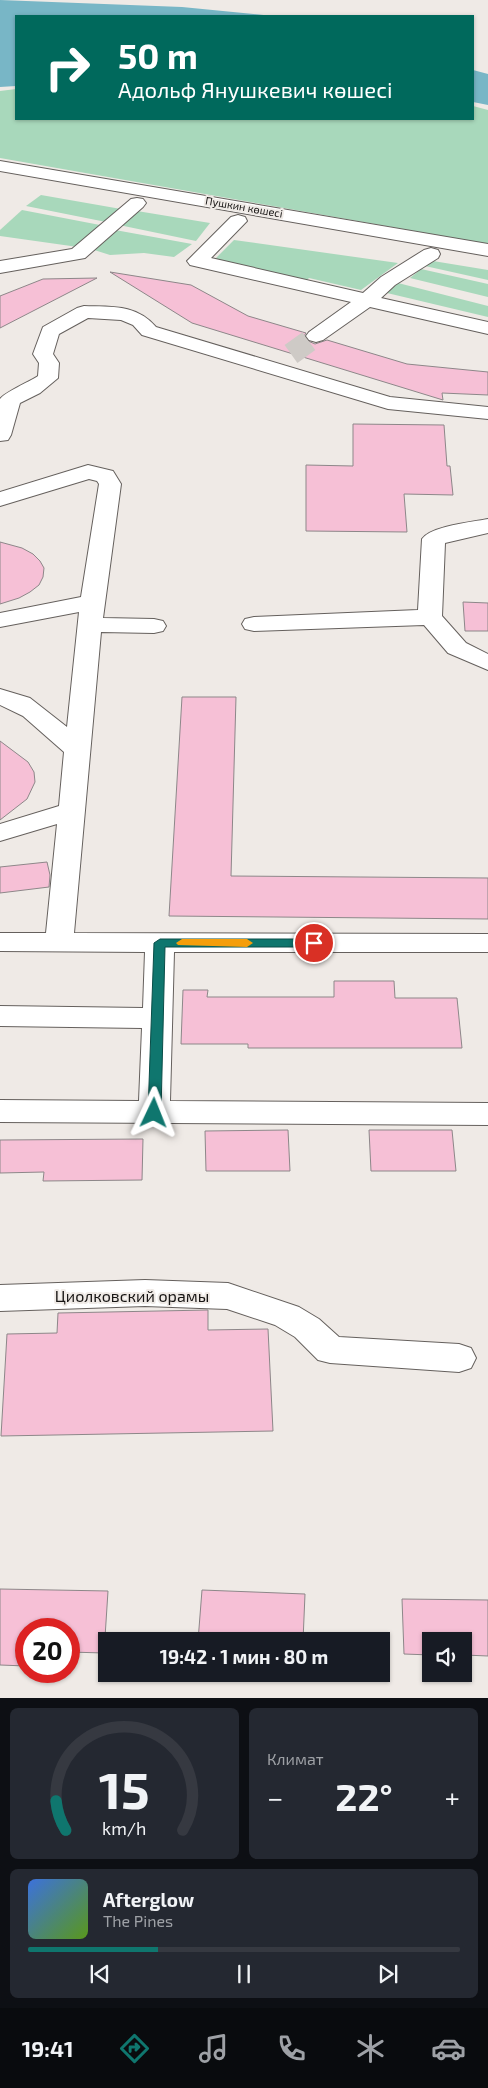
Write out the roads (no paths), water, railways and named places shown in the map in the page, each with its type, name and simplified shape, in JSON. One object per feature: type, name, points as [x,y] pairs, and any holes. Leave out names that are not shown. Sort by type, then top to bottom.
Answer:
[{"type":"main road","name":"Пушкин көшесі","points":[[0,166],[488,250]]},
{"type":"main road","name":"Пушкин көшесі","points":[[0,180],[488,264]]},
{"type":"main road","points":[[0,267],[78,254],[137,204]]},
{"type":"main road","points":[[238,221],[197,261],[488,328]]},
{"type":"main road","points":[[316,336],[368,300],[388,281],[431,254]]},
{"type":"main road","points":[[0,435],[4,407],[10,400],[33,389],[48,378],[49,363],[43,354],[50,331],[84,312],[125,314],[140,321],[149,331],[388,403],[488,414]]},
{"type":"main road","points":[[268,368],[291,354]]},
{"type":"main road","points":[[0,499],[88,472],[105,476],[110,484],[91,613],[59,942]]},
{"type":"main road","points":[[488,526],[456,532],[434,539],[430,617],[457,648],[488,663]]},
{"type":"main road","points":[[0,620],[91,613],[154,626]]},
{"type":"main road","points":[[254,624],[430,617]]},
{"type":"main road","points":[[0,697],[7,697],[28,708],[78,751]]},
{"type":"main road","points":[[0,833],[72,811]]},
{"type":"main road","points":[[0,942],[488,943]]},
{"type":"main road","points":[[154,1113],[160,943]]},
{"type":"main road","points":[[0,1016],[158,1018]]},
{"type":"main road","points":[[0,1111],[488,1114]]},
{"type":"main road","name":"Циолковский орамы","points":[[0,1298],[145,1293],[228,1296],[287,1316],[307,1328],[330,1350],[459,1358]]},
{"type":"water","points":[[0,0],[182,7],[263,15],[15,15],[15,86],[0,87]]},
{"type":"water","points":[[474,70],[488,74],[488,105],[474,102]]},
{"type":"tunnel","points":[[291,354],[316,336]]}]
